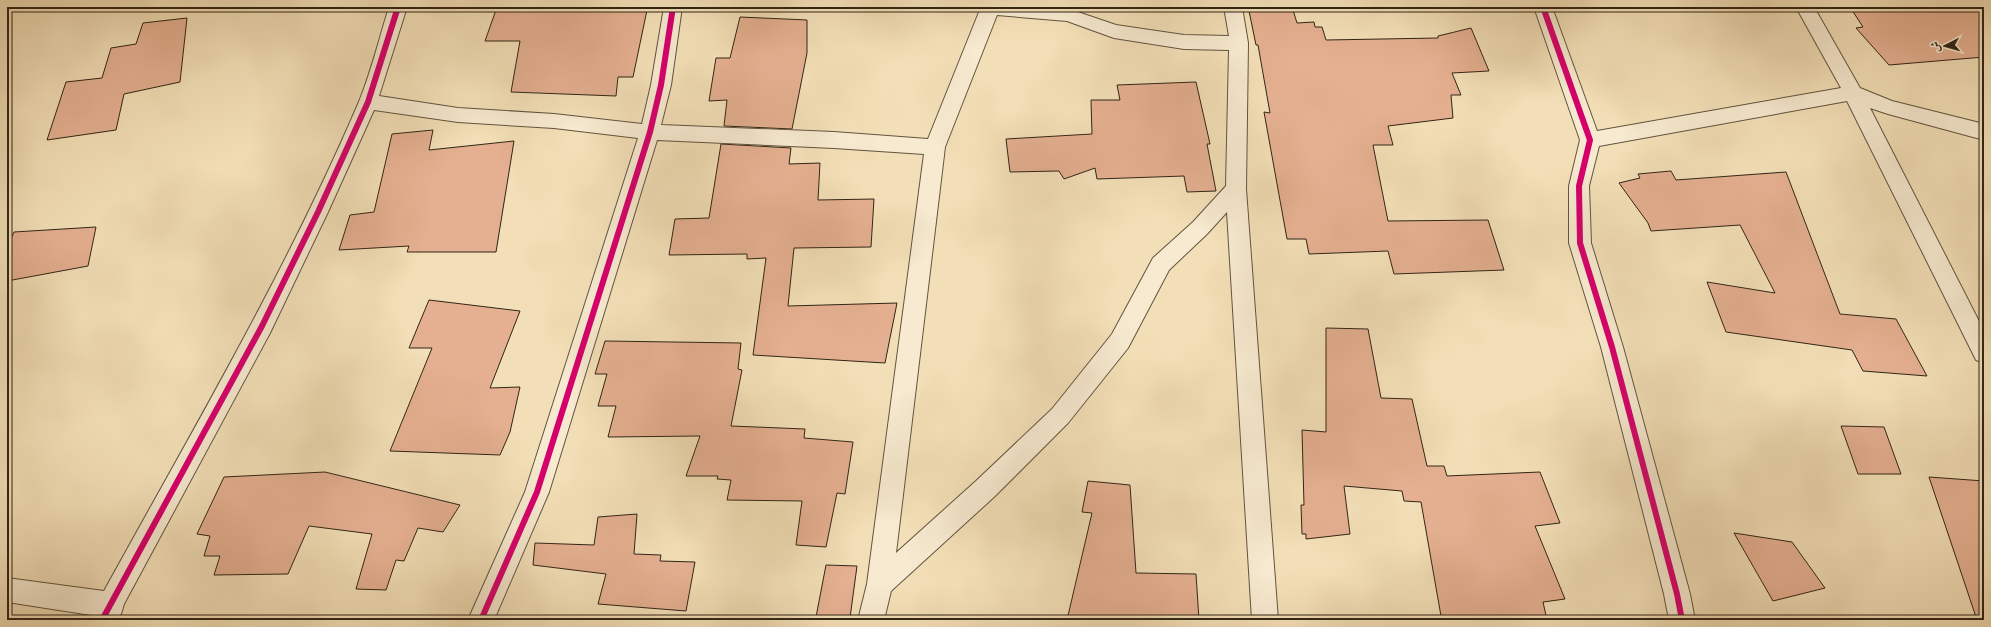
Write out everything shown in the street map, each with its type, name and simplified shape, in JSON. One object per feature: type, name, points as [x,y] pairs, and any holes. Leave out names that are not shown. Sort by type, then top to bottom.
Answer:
[{"type":"street","points":[[7,590],[107,612],[262,326],[318,212],[368,102],[398,7]]},
{"type":"street","points":[[481,620],[537,492],[650,132],[661,85],[674,7]]},
{"type":"street","points":[[1233,7],[1239,43],[1236,189],[1265,620]]},
{"type":"street","points":[[1543,7],[1590,140],[1579,186],[1580,243],[1612,347],[1677,594],[1682,620]]},
{"type":"street","points":[[1806,7],[1853,93],[1984,353]]},
{"type":"street","points":[[871,620],[880,584],[935,147],[990,8],[1069,15],[1114,31],[1184,42],[1239,43]]},
{"type":"street","points":[[1590,140],[1853,93],[1888,106],[1984,132]]},
{"type":"street","points":[[368,102],[458,115],[554,121],[650,132],[834,140],[935,147]]},
{"type":"street","points":[[880,584],[985,489],[1060,416],[1120,341],[1161,264],[1200,228],[1236,189]]},
{"type":"building","points":[[497,7],[582,7],[581,10],[647,10],[633,77],[618,77],[616,96],[511,92],[520,41],[485,41]]},
{"type":"building","points":[[1850,7],[1984,7],[1984,57],[1889,65],[1856,28],[1863,27]]},
{"type":"building","points":[[1293,10],[1297,23],[1314,22],[1315,27],[1322,27],[1326,40],[1438,38],[1438,36],[1471,28],[1489,71],[1452,73],[1461,95],[1451,95],[1453,118],[1388,126],[1393,145],[1373,145],[1388,221],[1488,220],[1504,270],[1394,274],[1388,251],[1309,254],[1306,239],[1287,239],[1264,112],[1270,113],[1258,45],[1256,45],[1249,11]]},
{"type":"building","points":[[740,17],[807,20],[807,53],[792,129],[724,126],[727,100],[709,101],[716,58],[730,58]]},
{"type":"building","points":[[187,18],[180,82],[124,94],[116,130],[47,140],[66,82],[102,78],[111,48],[136,44],[143,23]]},
{"type":"building","points":[[1196,82],[1210,144],[1207,144],[1216,191],[1187,192],[1184,176],[1097,179],[1095,168],[1064,179],[1059,171],[1010,172],[1006,139],[1092,134],[1091,100],[1120,100],[1117,85]]},
{"type":"building","points":[[433,130],[429,150],[514,141],[496,252],[407,252],[409,246],[339,250],[350,215],[374,212],[392,134]]},
{"type":"building","points":[[721,144],[791,148],[789,164],[820,163],[818,200],[874,199],[871,247],[794,248],[788,306],[897,303],[885,363],[753,355],[766,258],[747,259],[747,254],[669,255],[675,219],[709,218]]},
{"type":"building","points":[[1671,171],[1676,180],[1786,172],[1840,314],[1896,319],[1927,376],[1863,371],[1852,350],[1726,332],[1707,282],[1775,293],[1740,225],[1651,231],[1648,223],[1619,183],[1640,178],[1638,174]]},
{"type":"building","points":[[96,227],[88,266],[7,281],[7,247],[14,232]]},
{"type":"building","points":[[429,300],[520,311],[490,388],[520,387],[510,432],[500,455],[390,451],[432,348],[409,348]]},
{"type":"building","points":[[1326,328],[1368,329],[1381,398],[1412,399],[1427,466],[1444,466],[1447,476],[1540,472],[1560,523],[1535,526],[1565,599],[1543,602],[1547,620],[1482,620],[1441,616],[1421,502],[1404,501],[1402,491],[1344,486],[1350,534],[1306,539],[1306,534],[1302,534],[1301,505],[1304,505],[1302,430],[1326,432]]},
{"type":"building","points":[[605,341],[741,343],[738,369],[742,370],[731,426],[805,429],[804,438],[853,442],[845,494],[837,493],[826,547],[796,545],[802,501],[727,500],[731,480],[717,479],[718,476],[686,476],[700,436],[608,437],[616,406],[598,406],[607,374],[595,374]]},
{"type":"building","points":[[1841,426],[1884,427],[1901,474],[1858,474]]},
{"type":"building","points":[[325,472],[460,505],[443,532],[418,528],[404,561],[396,560],[386,590],[356,589],[372,534],[309,526],[288,574],[214,575],[220,556],[204,556],[210,536],[197,534],[224,477]]},
{"type":"building","points":[[1929,477],[1984,481],[1984,620],[1977,620]]},
{"type":"building","points":[[1088,481],[1130,485],[1136,573],[1196,574],[1199,620],[1067,620],[1092,513],[1082,512]]},
{"type":"building","points":[[637,514],[634,554],[661,555],[660,561],[695,562],[686,611],[598,604],[606,574],[533,565],[535,543],[594,545],[598,517]]},
{"type":"building","points":[[1734,533],[1792,542],[1825,588],[1773,601]]},
{"type":"building","points":[[826,565],[857,566],[850,618],[816,617]]},
{"type":"cycle path","points":[[102,620],[262,326],[318,212],[368,102],[398,7]]},
{"type":"cycle path","points":[[481,620],[537,492],[650,132],[661,85],[673,7]]},
{"type":"cycle path","points":[[1543,7],[1590,140],[1579,186],[1580,243],[1612,347],[1677,594],[1682,620]]}]
